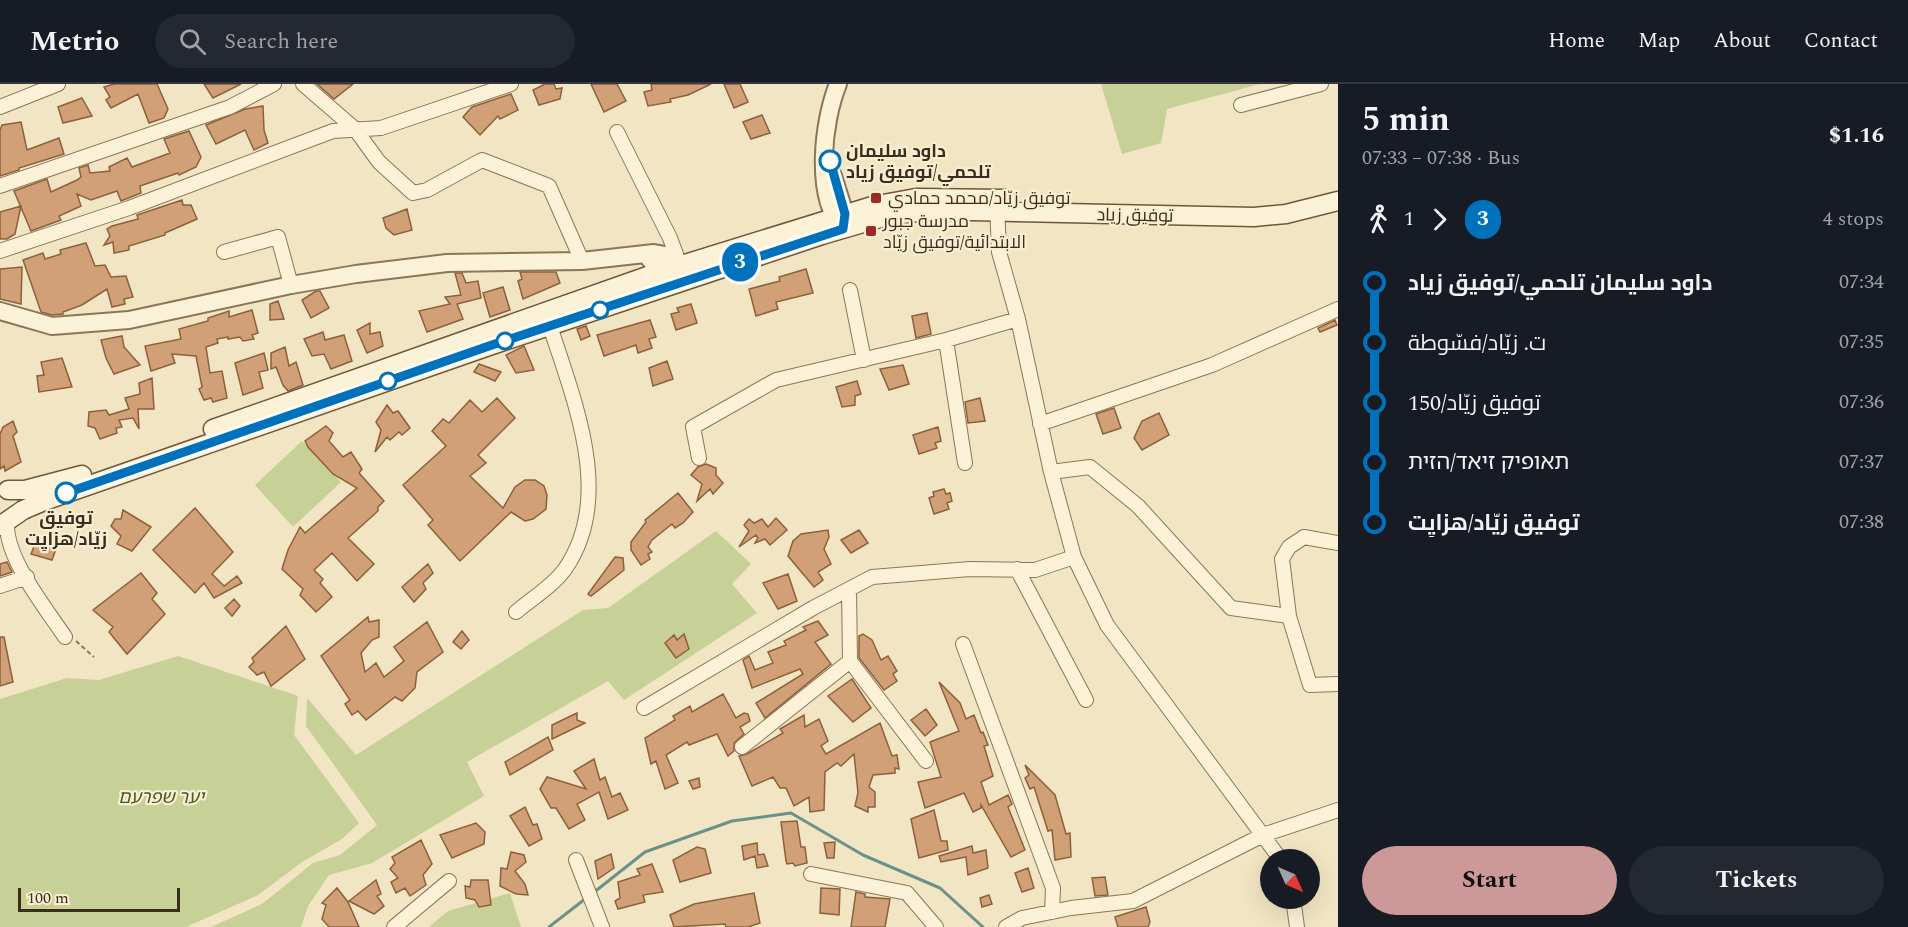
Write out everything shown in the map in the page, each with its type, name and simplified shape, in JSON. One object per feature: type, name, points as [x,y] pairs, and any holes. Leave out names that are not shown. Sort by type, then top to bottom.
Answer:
[{"type":"main road","name":"توفيق زياد","points":[[3,486],[25,490],[82,475],[659,272],[840,220],[997,205],[1264,207],[1338,191]]},
{"type":"main road","name":"توفيق زياد","points":[[997,205],[1254,218],[1286,214],[1338,201]]},
{"type":"main road","name":"توفيق زياد","points":[[6,523],[44,501],[674,283],[840,220]]},
{"type":"main road","points":[[3,486],[15,501],[15,508],[6,523]]},
{"type":"street","points":[[0,107],[58,84]]},
{"type":"street","points":[[0,186],[230,107],[274,84]]},
{"type":"street","points":[[303,84],[355,129],[379,162],[413,193],[427,190],[482,160],[549,186],[582,261]]},
{"type":"street","points":[[0,251],[129,208],[333,131],[381,128],[511,84]]},
{"type":"street","points":[[838,84],[826,134],[824,173],[840,220]]},
{"type":"street","points":[[1241,105],[1321,84]]},
{"type":"street","points":[[617,132],[670,238],[680,265],[674,283],[659,272],[645,254]]},
{"type":"street","points":[[997,205],[999,252],[1018,319],[1051,472],[1074,557],[1107,625],[1273,849]]},
{"type":"street","points":[[224,252],[278,237],[291,285]]},
{"type":"street","points":[[0,311],[52,326],[118,321],[291,285],[447,263],[582,261],[645,254],[665,255],[680,265]]},
{"type":"street","points":[[850,290],[864,360]]},
{"type":"street","points":[[1040,424],[1212,365],[1338,309]]},
{"type":"street","points":[[699,458],[693,426],[776,380],[946,340],[1018,319]]},
{"type":"street","points":[[516,612],[564,571],[578,545],[588,496],[588,457],[550,326]]},
{"type":"street","points":[[946,340],[965,463]]},
{"type":"street","points":[[1051,472],[1090,467],[1138,506],[1231,608],[1290,616]]},
{"type":"street","points":[[6,523],[13,554]]},
{"type":"street","points":[[1338,543],[1304,537],[1289,547],[1282,559],[1290,616],[1310,685],[1338,684]]},
{"type":"street","points":[[0,539],[13,554],[64,637]]},
{"type":"street","points":[[644,708],[872,577],[970,569],[1035,570],[1074,557]]},
{"type":"street","points":[[1017,569],[1086,700]]},
{"type":"street","points":[[0,586],[27,577]]},
{"type":"street","points":[[849,589],[850,661],[926,761]]},
{"type":"street","points":[[963,644],[1053,888],[1052,912]]},
{"type":"street","points":[[742,747],[850,661]]},
{"type":"street","points":[[1006,927],[1022,918],[1133,901],[1263,835],[1338,810]]},
{"type":"street","points":[[576,860],[602,927]]},
{"type":"street","points":[[811,874],[907,893],[936,927]]},
{"type":"street","points":[[394,927],[449,881]]},
{"type":"street","points":[[1295,909],[1297,927]]},
{"type":"path","points":[[64,637],[72,637],[94,657]]},
{"type":"green space","points":[[1101,84],[1260,84],[1167,109],[1161,143],[1122,154]]},
{"type":"green space","points":[[302,441],[341,482],[293,527],[255,485]]},
{"type":"green space","points":[[716,531],[751,564],[732,584],[757,613],[624,700],[608,681],[467,762],[484,796],[372,863],[329,875],[308,906],[301,927],[211,927],[262,904],[313,863],[340,855],[377,825],[306,726],[307,698],[356,755],[583,610],[608,608]]},
{"type":"green space","name":"יער שפרעם","points":[[178,656],[298,696],[294,735],[359,823],[342,839],[302,862],[258,895],[186,927],[0,927],[0,699],[67,678],[99,680]]},
{"type":"green space","points":[[510,893],[521,927],[429,927],[448,911]]},
{"type":"building","points":[[114,84],[157,84],[168,109],[164,118],[149,123],[138,94],[111,108],[106,100],[110,97],[104,87]]},
{"type":"building","points":[[204,84],[241,84],[213,98]]},
{"type":"building","points":[[317,84],[353,84],[334,99]]},
{"type":"building","points":[[545,84],[554,84],[556,89],[562,88],[560,99],[539,105],[533,90]]},
{"type":"building","points":[[591,84],[617,84],[626,101],[604,112]]},
{"type":"building","points":[[651,84],[711,84],[688,95],[670,99],[671,102],[648,106],[644,92],[652,90]]},
{"type":"building","points":[[724,84],[740,84],[748,102],[734,108]]},
{"type":"building","points":[[511,94],[518,110],[500,119],[498,116],[480,135],[463,117],[472,107]]},
{"type":"building","points":[[82,98],[92,116],[63,123],[58,107]]},
{"type":"building","points":[[263,106],[264,130],[268,143],[254,150],[245,130],[216,144],[206,125],[245,109]]},
{"type":"building","points":[[762,115],[770,133],[751,139],[743,122]]},
{"type":"building","points":[[21,122],[27,150],[59,138],[64,154],[0,176],[0,130],[2,125]]},
{"type":"building","points":[[189,131],[201,157],[196,167],[179,175],[178,173],[140,186],[141,193],[121,201],[117,191],[91,200],[77,194],[81,206],[59,216],[61,220],[31,231],[14,191],[47,179],[51,192],[77,180],[81,177],[79,168],[88,165],[90,173],[110,171],[109,167],[127,158],[132,167],[170,153],[164,139]]},
{"type":"building","points":[[182,200],[183,205],[191,205],[197,219],[165,235],[129,246],[129,250],[114,253],[113,242],[104,245],[110,236],[107,229],[112,226],[138,219],[137,215]]},
{"type":"building","points":[[21,206],[15,234],[7,239],[0,239],[0,212]]},
{"type":"building","points":[[407,209],[412,230],[394,235],[386,228],[383,218]]},
{"type":"building","points":[[86,243],[95,266],[105,265],[111,277],[126,276],[133,297],[124,299],[125,304],[112,307],[107,289],[63,314],[52,315],[41,312],[23,260],[43,253],[45,259],[61,254],[60,250]]},
{"type":"building","points":[[22,267],[21,304],[0,299],[0,269]]},
{"type":"building","points":[[806,269],[813,293],[776,302],[778,309],[756,316],[749,289],[780,281],[779,277]]},
{"type":"building","points":[[520,272],[556,272],[560,283],[523,299],[518,281],[522,279]]},
{"type":"building","points":[[455,273],[462,273],[466,283],[478,281],[481,298],[457,304],[463,319],[427,332],[419,311],[450,304],[445,297],[461,295]]},
{"type":"building","points":[[503,287],[510,310],[490,317],[483,293]]},
{"type":"building","points":[[320,291],[329,308],[311,318],[302,300]]},
{"type":"building","points":[[278,301],[284,319],[270,320],[270,304]]},
{"type":"building","points":[[691,304],[697,323],[676,330],[671,314],[679,312],[677,308]]},
{"type":"building","points":[[252,310],[258,333],[252,335],[254,339],[243,341],[240,337],[228,339],[228,337],[217,339],[218,343],[206,347],[210,373],[222,371],[227,398],[213,402],[211,398],[204,400],[199,389],[202,387],[196,356],[172,354],[175,363],[151,371],[145,346],[181,339],[179,329],[208,321],[208,318],[229,311],[229,317]]},
{"type":"building","points":[[927,313],[931,334],[916,338],[912,316]]},
{"type":"building","points":[[650,320],[656,337],[649,339],[652,348],[638,353],[636,345],[604,356],[597,335]]},
{"type":"building","points":[[1335,320],[1337,325],[1320,332],[1318,328]]},
{"type":"building","points":[[370,323],[370,334],[380,332],[383,346],[367,353],[357,330]]},
{"type":"building","points":[[586,326],[590,336],[581,340],[577,329]]},
{"type":"building","points":[[323,332],[325,340],[344,335],[352,361],[331,369],[324,354],[312,356],[304,339]]},
{"type":"building","points":[[122,336],[124,347],[140,365],[114,374],[101,340]]},
{"type":"building","points":[[524,346],[534,370],[516,373],[506,355]]},
{"type":"building","points":[[285,347],[289,366],[296,362],[303,385],[288,391],[276,367],[271,369],[271,353]]},
{"type":"building","points":[[264,353],[268,370],[259,372],[263,388],[243,395],[235,363]]},
{"type":"building","points":[[62,358],[72,387],[39,392],[37,376],[44,375],[41,362]]},
{"type":"building","points":[[667,361],[673,379],[653,386],[649,368]]},
{"type":"building","points":[[479,364],[501,372],[495,381],[474,372]]},
{"type":"building","points":[[903,365],[909,384],[889,390],[880,369]]},
{"type":"building","points":[[152,378],[154,409],[138,409],[139,429],[133,418],[119,420],[122,427],[116,428],[117,433],[100,439],[95,428],[88,426],[89,412],[106,410],[109,415],[129,409],[125,398],[140,394],[139,383]]},
{"type":"building","points":[[857,381],[861,394],[855,396],[855,405],[842,407],[836,387]]},
{"type":"building","points":[[497,398],[515,418],[478,455],[486,463],[470,476],[503,508],[515,487],[525,480],[535,480],[544,486],[547,495],[546,509],[533,519],[525,521],[511,512],[460,561],[428,525],[433,520],[403,485],[446,446],[432,431],[443,419],[449,423],[470,400],[482,412]]},
{"type":"building","points":[[980,398],[985,421],[968,423],[965,402]]},
{"type":"building","points":[[387,405],[393,413],[398,411],[410,428],[402,435],[399,432],[390,440],[387,437],[375,452],[381,430],[376,422]]},
{"type":"building","points":[[1114,408],[1121,428],[1103,434],[1096,414]]},
{"type":"building","points":[[1159,413],[1169,435],[1142,450],[1134,438],[1142,421]]},
{"type":"building","points":[[13,421],[17,432],[13,436],[21,462],[5,471],[4,466],[0,469],[0,434],[3,427]]},
{"type":"building","points":[[326,426],[333,433],[329,441],[343,457],[351,452],[362,469],[359,473],[384,501],[378,507],[378,511],[348,538],[374,564],[357,581],[332,553],[314,570],[323,579],[320,583],[332,597],[316,612],[300,595],[303,589],[282,569],[288,550],[300,527],[305,533],[357,488],[333,474],[305,441]]},
{"type":"building","points":[[938,427],[941,441],[935,443],[937,448],[919,454],[913,435]]},
{"type":"building","points":[[706,464],[716,468],[716,475],[723,483],[713,494],[710,489],[697,501],[702,484],[691,475],[698,467]]},
{"type":"building","points":[[944,489],[946,494],[950,493],[952,501],[947,503],[949,509],[934,514],[929,498],[934,496],[933,492]]},
{"type":"building","points":[[678,493],[693,512],[683,523],[675,528],[672,524],[652,540],[648,547],[652,552],[648,554],[650,559],[641,565],[631,550],[631,542],[646,522],[645,520]]},
{"type":"building","points":[[195,508],[233,552],[212,574],[224,586],[237,576],[242,583],[214,598],[204,583],[195,593],[153,550]]},
{"type":"building","points":[[123,510],[151,527],[132,551],[117,544],[121,536],[111,526],[115,519],[121,519]]},
{"type":"building","points":[[776,518],[787,530],[770,545],[765,539],[755,543],[758,538],[756,535],[739,547],[749,531],[744,525],[749,519],[754,523],[762,519],[768,527]]},
{"type":"building","points":[[828,530],[829,537],[824,549],[831,564],[818,572],[823,580],[814,587],[788,556],[793,541],[801,534]]},
{"type":"building","points":[[859,530],[868,543],[851,553],[841,540]]},
{"type":"building","points":[[37,539],[56,549],[52,560],[31,554]]},
{"type":"building","points":[[615,557],[623,558],[624,570],[591,596],[588,594]]},
{"type":"building","points":[[7,562],[12,572],[0,576],[0,564]]},
{"type":"building","points":[[428,564],[433,573],[423,583],[426,589],[414,602],[402,587]]},
{"type":"building","points":[[141,573],[157,593],[152,599],[165,614],[127,654],[109,632],[113,627],[93,610]]},
{"type":"building","points":[[788,574],[797,601],[778,609],[763,583]]},
{"type":"building","points":[[234,599],[240,606],[232,616],[225,608]]},
{"type":"building","points":[[368,617],[369,622],[379,620],[379,637],[372,640],[361,653],[365,672],[376,663],[384,677],[404,661],[394,647],[427,622],[443,652],[417,672],[415,688],[402,701],[395,697],[366,720],[358,711],[352,715],[345,704],[350,700],[321,656]]},
{"type":"building","points":[[818,621],[828,635],[815,642],[831,664],[765,718],[756,703],[803,674],[800,669],[752,688],[743,660],[749,656],[755,670],[773,663],[768,652],[786,645],[784,641],[806,630],[803,627]]},
{"type":"building","points":[[286,626],[305,659],[271,686],[264,672],[257,675],[249,667],[254,662],[252,658]]},
{"type":"building","points":[[462,631],[469,640],[461,649],[453,642]]},
{"type":"building","points":[[684,634],[689,649],[676,658],[665,643],[674,635],[677,640]]},
{"type":"building","points":[[863,634],[872,640],[881,660],[888,656],[897,671],[893,674],[897,681],[884,690],[859,658],[859,636]]},
{"type":"building","points":[[0,637],[4,637],[13,682],[0,686]]},
{"type":"building","points":[[852,679],[871,708],[853,722],[828,696]]},
{"type":"building","points":[[939,682],[960,703],[966,719],[974,715],[981,733],[983,732],[988,745],[984,746],[993,776],[981,782],[989,805],[1008,795],[1012,804],[1008,807],[1025,850],[1011,857],[981,805],[981,808],[973,812],[964,793],[925,808],[918,782],[941,777],[930,742],[959,731]]},
{"type":"building","points":[[723,694],[736,718],[744,713],[748,714],[750,721],[740,727],[744,734],[734,743],[734,751],[728,756],[717,734],[689,745],[687,742],[666,755],[678,783],[665,789],[656,761],[651,764],[645,738],[675,720],[673,716],[690,706],[692,712]]},
{"type":"building","points":[[926,709],[937,725],[925,736],[911,720]]},
{"type":"building","points":[[577,713],[577,720],[585,723],[552,739],[552,725]]},
{"type":"building","points":[[804,715],[805,727],[819,719],[828,741],[821,746],[826,754],[880,723],[892,756],[897,755],[899,769],[895,768],[895,773],[873,775],[869,787],[875,792],[875,807],[868,807],[868,812],[855,806],[858,793],[854,754],[841,766],[837,763],[825,772],[824,810],[810,812],[809,797],[794,806],[786,788],[780,788],[773,777],[752,786],[739,756],[747,754],[783,733],[780,729]]},
{"type":"building","points":[[548,737],[553,750],[510,775],[505,762]]},
{"type":"building","points":[[594,759],[600,780],[605,777],[612,797],[620,793],[628,810],[608,819],[599,792],[577,804],[585,820],[569,829],[556,808],[551,808],[540,789],[547,777],[586,789],[574,771]]},
{"type":"building","points":[[1025,765],[1055,795],[1066,834],[1070,833],[1071,857],[1055,860],[1052,830],[1048,831],[1034,787],[1030,789],[1025,778],[1029,775]]},
{"type":"building","points":[[699,778],[700,787],[693,789],[689,781]]},
{"type":"building","points":[[525,807],[533,825],[537,824],[542,839],[529,846],[510,816]]},
{"type":"building","points":[[934,810],[941,841],[947,841],[948,850],[919,858],[911,819]]},
{"type":"building","points":[[797,821],[801,847],[805,847],[807,863],[795,866],[793,863],[787,864],[786,861],[781,822]]},
{"type":"building","points":[[476,823],[485,832],[484,844],[452,858],[440,835]]},
{"type":"building","points":[[421,840],[432,864],[423,875],[426,885],[410,896],[405,888],[396,893],[391,882],[398,878],[390,869],[395,863],[392,857]]},
{"type":"building","points":[[835,842],[834,858],[827,858],[824,843]]},
{"type":"building","points":[[757,843],[758,855],[764,854],[768,866],[757,868],[755,856],[744,860],[742,846]]},
{"type":"building","points":[[972,846],[973,853],[986,850],[988,868],[968,875],[966,857],[941,862],[939,856]]},
{"type":"building","points":[[697,847],[705,849],[711,873],[680,882],[673,860]]},
{"type":"building","points":[[511,852],[524,855],[526,862],[515,871],[525,884],[528,895],[516,894],[500,886],[501,868],[507,869]]},
{"type":"building","points":[[611,854],[614,868],[598,879],[595,861]]},
{"type":"building","points":[[652,864],[663,892],[643,895],[645,902],[618,909],[615,901],[620,898],[618,882],[640,875],[637,869]]},
{"type":"building","points":[[1028,868],[1034,888],[1022,892],[1015,873]]},
{"type":"building","points":[[1105,877],[1108,895],[1095,896],[1092,878]]},
{"type":"building","points":[[376,880],[381,894],[377,896],[384,906],[374,914],[349,901]]},
{"type":"building","points":[[471,880],[488,880],[491,905],[479,907],[475,900],[466,898],[465,886],[470,887]]},
{"type":"building","points":[[337,888],[348,902],[359,927],[329,927],[322,919],[326,905],[322,903]]},
{"type":"building","points":[[821,888],[840,889],[839,915],[820,913]]},
{"type":"building","points":[[856,892],[865,894],[865,897],[890,899],[885,927],[851,927]]},
{"type":"building","points":[[754,893],[760,923],[748,927],[726,927],[725,924],[674,927],[670,915],[694,904]]},
{"type":"building","points":[[989,895],[992,904],[982,907],[980,898]]},
{"type":"building","points":[[1146,907],[1150,922],[1148,927],[1118,927],[1115,917]]},
{"type":"waterway","points":[[593,893],[645,852],[732,821],[791,813],[863,855],[940,888],[983,927]]},
{"type":"waterway","points":[[549,927],[585,899]]},
{"type":"bus line","name":"3","points":[[66,493],[674,283],[843,229],[845,214],[830,161]]},
{"type":"place","name":"داود سليمان تلحمي/توفيق زياد","points":[[830,161]]},
{"type":"place","name":"توفيق زيّاد/محمد حمادي","points":[[876,198]]},
{"type":"place","name":"مدرسة جبور الابتدائية/توفيق زيّاد","points":[[871,231]]},
{"type":"place","name":"توفيق زيّاد/هزايِت","points":[[66,493]]}]
